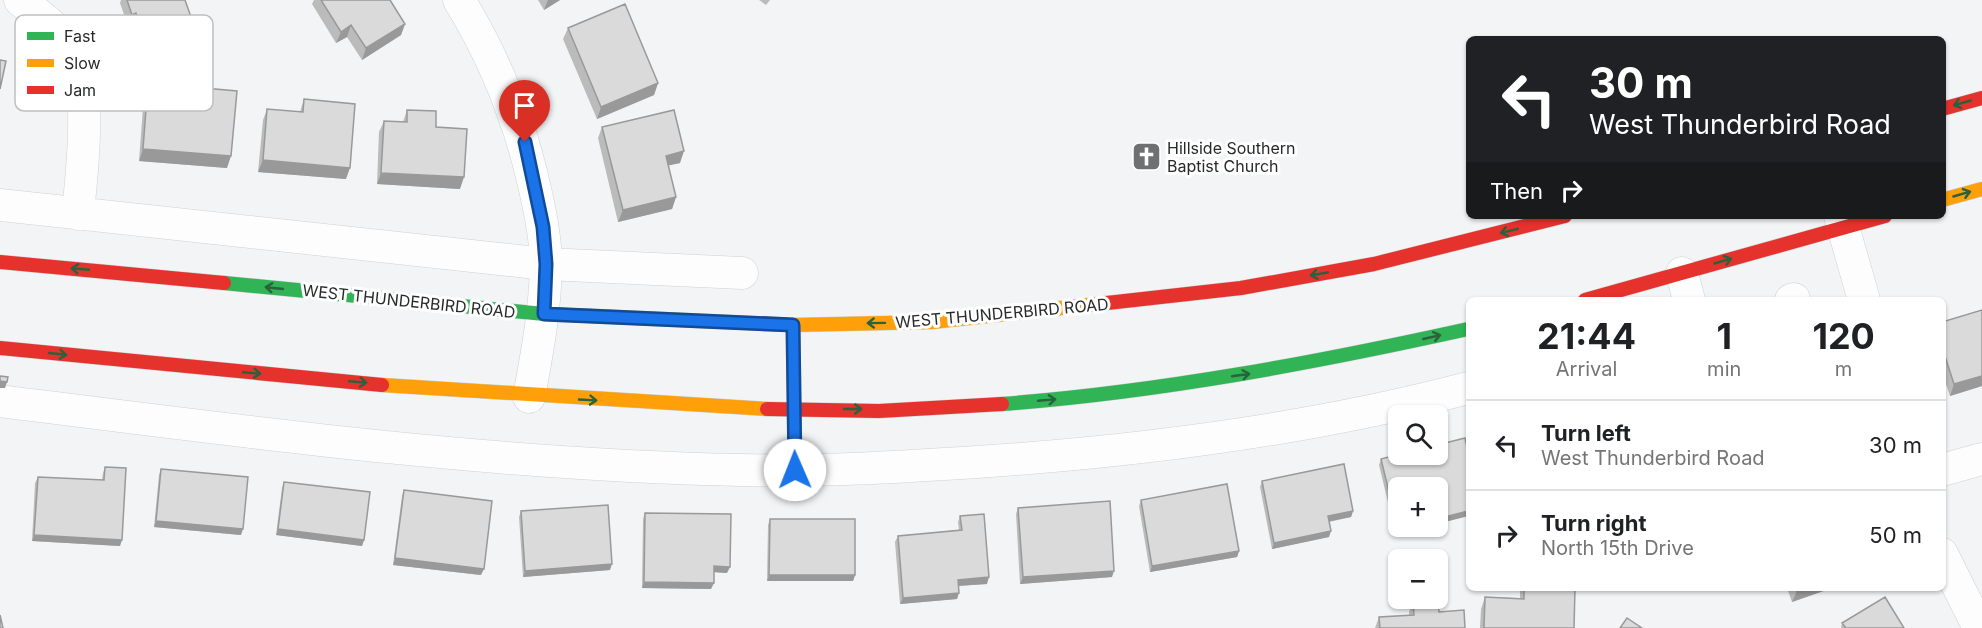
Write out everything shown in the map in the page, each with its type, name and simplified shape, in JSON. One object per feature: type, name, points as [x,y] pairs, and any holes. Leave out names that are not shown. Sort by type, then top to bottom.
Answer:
[{"type":"main road","points":[[1946,108],[1982,98]]},
{"type":"main road","points":[[1946,199],[1982,189]]},
{"type":"main road","name":"WEST THUNDERBIRD ROAD","points":[[0,262],[544,314],[793,325],[932,322],[1241,288],[1374,264],[1553,219]]},
{"type":"main road","points":[[1607,297],[1686,286],[1842,222],[1864,219]]},
{"type":"main road","points":[[793,325],[795,470]]},
{"type":"main road","points":[[0,348],[530,397],[794,410],[952,408],[1100,395],[1255,373],[1466,329]]},
{"type":"street","points":[[20,0],[37,15]]},
{"type":"street","points":[[459,0],[486,44],[504,84],[525,142],[543,227],[546,264],[544,314],[530,397]]},
{"type":"street","points":[[78,214],[83,111]]},
{"type":"street","points":[[0,206],[546,264],[742,273]]},
{"type":"street","points":[[1842,222],[1863,297]]},
{"type":"street","points":[[0,401],[173,423],[539,461],[851,470],[1143,448],[1256,432],[1466,388]]},
{"type":"street","points":[[1946,469],[1982,459]]},
{"type":"street","points":[[1946,562],[1979,628]]},
{"type":"building","points":[[127,0],[185,0],[190,15],[137,15],[136,13],[132,15]]},
{"type":"building","points":[[321,0],[390,0],[405,24],[366,48],[351,25],[341,32]]},
{"type":"building","points":[[625,4],[658,83],[601,107],[568,28]]},
{"type":"building","points":[[0,60],[6,61],[0,89]]},
{"type":"building","points":[[213,89],[237,91],[231,156],[143,149],[146,111],[213,111]]},
{"type":"building","points":[[304,99],[355,104],[350,168],[263,160],[267,109],[303,112]]},
{"type":"building","points":[[407,110],[436,111],[436,127],[467,129],[464,177],[381,173],[384,121],[407,122]]},
{"type":"building","points":[[674,110],[684,151],[666,156],[676,197],[623,210],[602,127]]},
{"type":"building","points":[[1982,310],[1982,376],[1954,384],[1946,359],[1946,321]]},
{"type":"building","points":[[0,376],[8,377],[7,382],[0,381]]},
{"type":"building","points":[[1465,438],[1466,512],[1448,516],[1448,477],[1388,477],[1388,488],[1381,459],[1388,457],[1388,465],[1448,465],[1448,442]]},
{"type":"building","points":[[1344,464],[1353,511],[1328,516],[1331,531],[1274,543],[1262,481]]},
{"type":"building","points":[[105,467],[126,468],[122,540],[34,535],[38,477],[104,480]]},
{"type":"building","points":[[161,469],[248,477],[243,529],[156,521]]},
{"type":"building","points":[[284,482],[370,492],[364,540],[278,529]]},
{"type":"building","points":[[1227,484],[1239,551],[1152,566],[1141,500]]},
{"type":"building","points":[[404,490],[492,501],[484,569],[395,558]]},
{"type":"building","points":[[1110,501],[1114,571],[1023,577],[1018,508]]},
{"type":"building","points":[[608,505],[612,564],[525,571],[521,511]]},
{"type":"building","points":[[645,513],[731,514],[730,567],[714,566],[714,583],[644,582]]},
{"type":"building","points":[[984,514],[989,577],[958,580],[959,593],[903,598],[898,536],[962,530],[960,516]]},
{"type":"building","points":[[770,519],[855,519],[855,575],[769,575]]},
{"type":"building","points":[[1524,591],[1575,591],[1574,628],[1484,628],[1485,597],[1524,599]]},
{"type":"building","points":[[1885,597],[1904,628],[1846,628],[1842,623]]},
{"type":"building","points":[[1414,609],[1439,609],[1439,612],[1464,610],[1465,628],[1380,628],[1379,617],[1414,615]]},
{"type":"building","points":[[1627,618],[1642,628],[1620,628]]},
{"type":"traffic: fast","points":[[224,283],[544,314],[592,316]]},
{"type":"traffic: fast","points":[[1002,404],[1119,392],[1236,375],[1466,329]]},
{"type":"traffic: slow","points":[[1946,199],[1982,189]]},
{"type":"traffic: slow","points":[[592,316],[793,325],[932,322],[1107,303]]},
{"type":"traffic: slow","points":[[793,325],[795,470]]},
{"type":"traffic: slow","points":[[382,385],[767,409]]},
{"type":"traffic: jam","points":[[1946,108],[1982,98]]},
{"type":"traffic: jam","points":[[1107,303],[1241,288],[1374,264],[1553,219]]},
{"type":"traffic: jam","points":[[1596,297],[1874,219]]},
{"type":"traffic: jam","points":[[0,262],[224,283]]},
{"type":"traffic: jam","points":[[0,348],[382,385]]},
{"type":"traffic: jam","points":[[767,409],[879,411],[1002,404]]},
{"type":"place","name":"Hillside Southern Baptist Church","points":[[1146,157]]},
{"type":"route","points":[[525,142],[543,227],[546,264],[544,314],[793,325],[795,470]]}]
